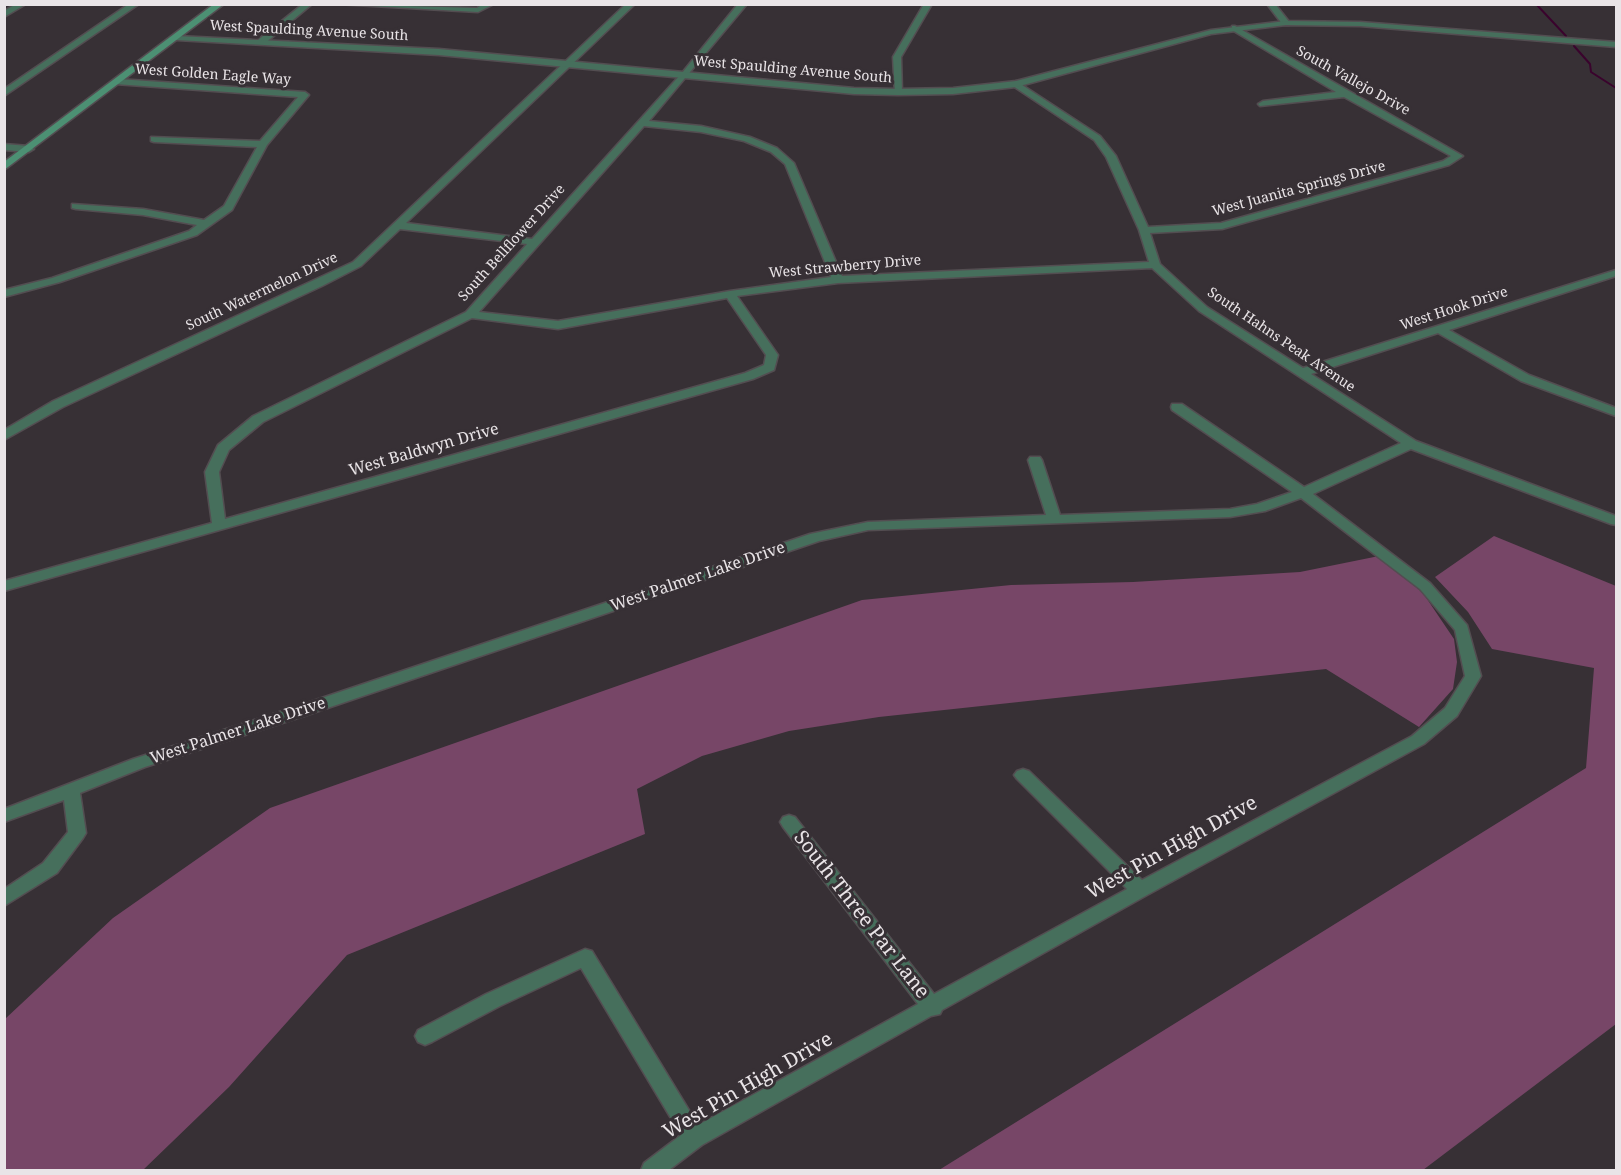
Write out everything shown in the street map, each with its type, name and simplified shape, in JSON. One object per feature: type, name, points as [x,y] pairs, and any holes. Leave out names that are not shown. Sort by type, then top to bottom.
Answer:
[{"type":"main road","points":[[4,167],[220,4]]},
{"type":"street","points":[[4,15],[22,4]]},
{"type":"street","points":[[4,93],[135,4]]},
{"type":"street","points":[[261,42],[308,4]]},
{"type":"street","points":[[341,4],[477,10],[490,4]]},
{"type":"street","name":"South Watermelon Drive","points":[[4,436],[58,404],[357,264],[631,4]]},
{"type":"street","name":"South Bellflower Drive","points":[[219,524],[212,472],[223,448],[258,419],[470,314],[685,75],[743,4]]},
{"type":"street","points":[[898,92],[897,57],[928,4]]},
{"type":"street","points":[[1271,4],[1286,23]]},
{"type":"street","name":"West Spaulding Avenue South","points":[[177,38],[439,52],[854,91],[898,92],[953,91],[1016,84],[1187,38],[1235,28],[1286,23],[1360,24],[1617,45]]},
{"type":"street","name":"South Vallejo Drive","points":[[1235,28],[1345,94],[1458,156]]},
{"type":"street","name":"West Golden Eagle Way","points":[[118,82],[305,95],[263,144]]},
{"type":"street","points":[[1016,84],[1097,138],[1111,156],[1144,230],[1155,265]]},
{"type":"street","points":[[1263,104],[1345,94]]},
{"type":"street","points":[[642,123],[701,129],[747,139],[774,150],[789,163],[838,280]]},
{"type":"street","points":[[4,294],[56,280],[193,233],[228,208],[263,144],[154,139]]},
{"type":"street","points":[[4,147],[29,149]]},
{"type":"street","name":"West Juanita Springs Drive","points":[[1144,230],[1221,225],[1446,164],[1458,156]]},
{"type":"street","points":[[76,206],[143,212],[206,224]]},
{"type":"street","points":[[397,225],[533,242]]},
{"type":"street","name":"West Strawberry Drive","points":[[470,314],[558,325],[730,294],[838,280],[1155,265]]},
{"type":"street","name":"South Hahns Peak Avenue","points":[[1155,265],[1203,309],[1411,444],[1617,521]]},
{"type":"street","name":"West Hook Drive","points":[[1301,373],[1617,273]]},
{"type":"street","name":"West Baldwyn Drive","points":[[4,586],[749,376],[770,367],[772,355],[730,294]]},
{"type":"street","points":[[1439,329],[1525,378],[1614,408]]},
{"type":"street","name":"West Pin High Drive","points":[[652,1170],[694,1138],[933,1008],[1140,890],[1418,740],[1451,712],[1473,676],[1462,629],[1425,586],[1303,493],[1177,407]]},
{"type":"street","name":"West Palmer Lake Drive","points":[[4,816],[139,763],[298,712],[816,537],[868,526],[1230,513],[1260,508],[1303,493],[1411,444]]},
{"type":"street","points":[[1035,460],[1054,519]]},
{"type":"street","points":[[1023,775],[1140,890]]},
{"type":"street","points":[[4,899],[50,868],[77,833],[71,789]]},
{"type":"street","name":"South Three Par Lane","points":[[789,822],[933,1008]]},
{"type":"street","points":[[425,1036],[493,1000],[585,957],[694,1138]]},
{"type":"shaded area","points":[[1494,536],[1616,586],[1616,1024],[1423,1170],[939,1170],[1586,768],[1594,668],[1492,649],[1468,612],[1435,577]]},
{"type":"shaded area","points":[[1379,556],[1423,593],[1454,639],[1457,662],[1453,689],[1419,727],[1326,669],[879,717],[789,731],[702,756],[637,789],[645,834],[347,955],[229,1087],[143,1170],[5,1170],[5,1019],[113,918],[270,808],[862,600],[1011,585],[1133,582],[1300,572]]},
{"type":"waterway","points":[[1536,4],[1566,36]]},
{"type":"waterway","points":[[1574,46],[1590,64],[1591,72],[1616,88]]}]
